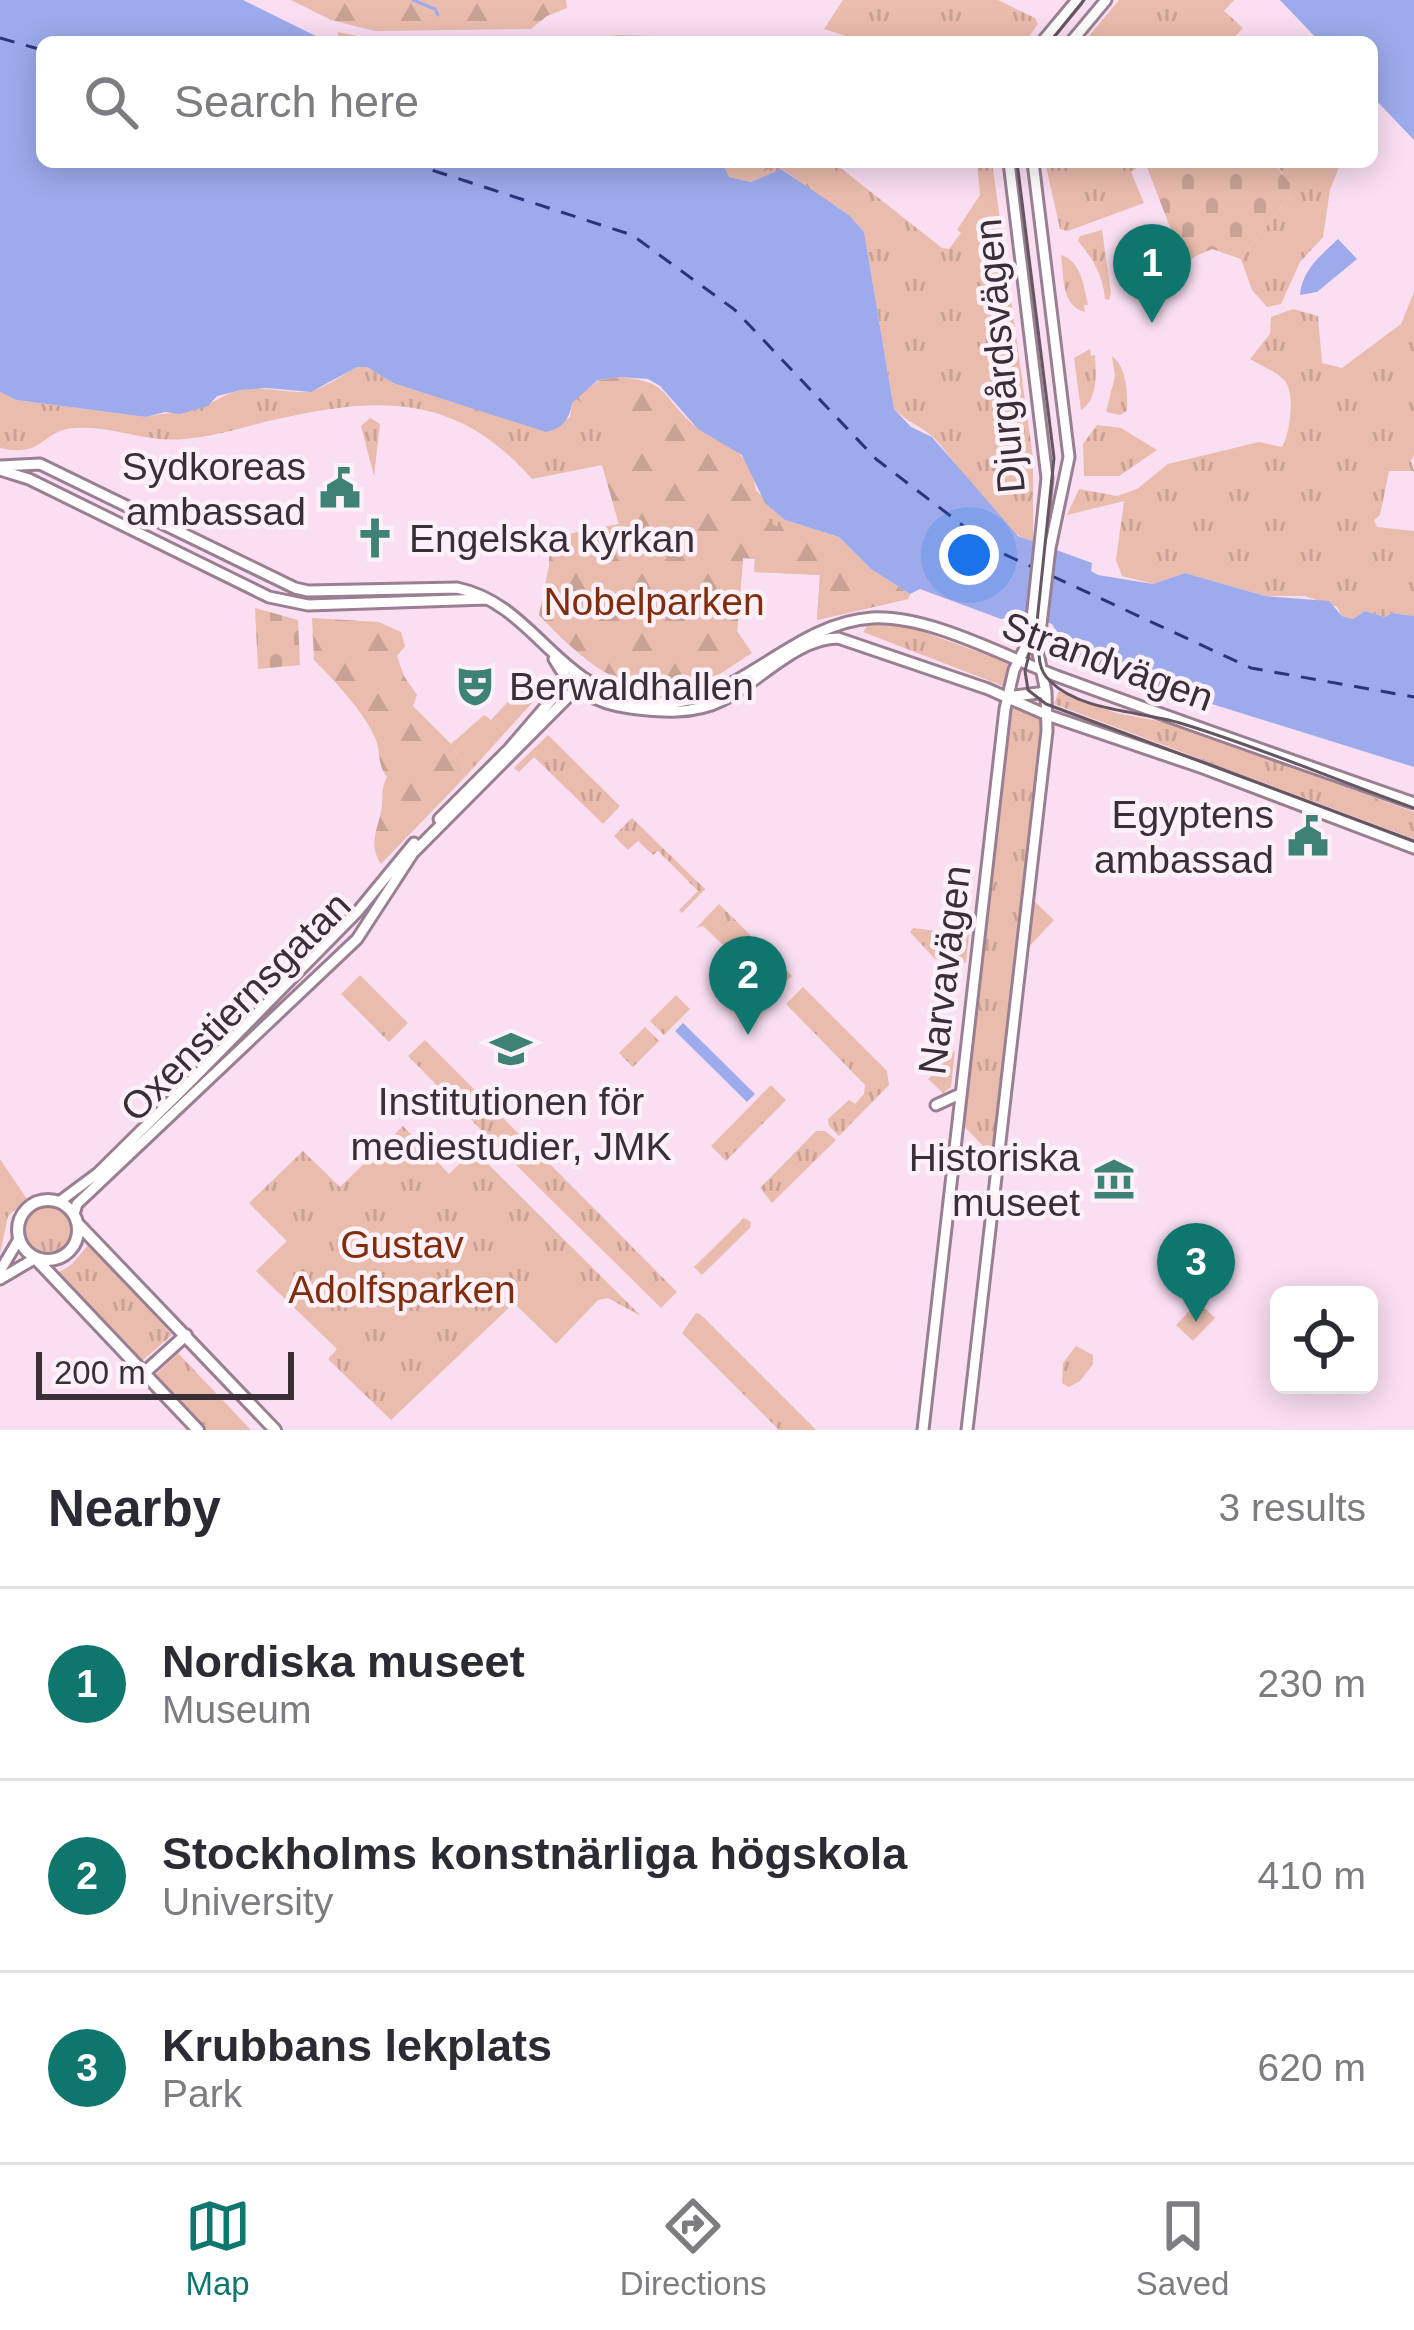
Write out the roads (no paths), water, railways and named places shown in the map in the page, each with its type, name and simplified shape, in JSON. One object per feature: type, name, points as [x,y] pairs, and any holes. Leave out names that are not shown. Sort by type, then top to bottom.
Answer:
[{"type":"main road","points":[[198,1430],[24,1251],[20,1223],[30,1207],[45,1199],[59,1202],[275,1430]]},
{"type":"main road","points":[[36,1260],[57,1258],[68,1251],[77,1219]]},
{"type":"main road","points":[[144,1373],[186,1335]]},
{"type":"street","points":[[1047,36],[1077,0]]},
{"type":"street","points":[[1076,36],[1106,0]]},
{"type":"street","name":"Djurgårdsvägen","points":[[1010,168],[1046,459],[1045,547]]},
{"type":"street","name":"Djurgårdsvägen","points":[[1034,168],[1070,457],[1045,547]]},
{"type":"street","points":[[0,468],[40,464],[239,563],[308,591],[457,588],[493,600],[575,681]]},
{"type":"street","points":[[0,468],[269,597],[306,604],[493,600]]},
{"type":"street","points":[[1037,622],[1045,547]]},
{"type":"street","points":[[231,580],[239,563]]},
{"type":"street","points":[[863,620],[858,635],[866,645]]},
{"type":"street","name":"Strandvägen","points":[[575,681],[636,701],[698,700],[811,634],[863,620],[913,622],[1414,803]]},
{"type":"street","name":"Narvavägen","points":[[922,1430],[1007,697],[1037,622]]},
{"type":"street","name":"Narvavägen","points":[[967,1430],[1047,716],[1037,622]]},
{"type":"street","name":"Strandvägen","points":[[575,681],[617,706],[688,711],[721,702],[815,642],[838,638],[1414,848]]},
{"type":"street","name":"Oxenstiernsgatan","points":[[59,1202],[98,1173],[330,940],[407,850],[575,681]]},
{"type":"street","name":"Oxenstiernsgatan","points":[[77,1219],[80,1201],[343,953],[366,928],[413,853],[575,681]]},
{"type":"street","name":"Strandvägen","points":[[1007,697],[1046,692]]},
{"type":"street","points":[[330,940],[343,953]]},
{"type":"street","points":[[936,1106],[960,1094]]},
{"type":"street","points":[[0,1275],[19,1239]]},
{"type":"street","points":[[0,1275],[36,1260]]},
{"type":"water","points":[[0,0],[243,0],[316,36],[36,36],[36,168],[725,168],[729,177],[751,182],[781,169],[849,215],[864,232],[894,409],[911,427],[932,437],[1018,536],[1092,563],[1091,571],[1098,575],[1153,584],[1185,573],[1265,596],[1329,601],[1342,616],[1353,619],[1365,611],[1385,617],[1392,613],[1414,616],[1414,767],[1075,661],[1052,624],[1026,614],[1001,619],[920,589],[910,594],[871,569],[839,537],[785,520],[765,503],[742,455],[698,429],[648,379],[598,380],[572,403],[564,422],[546,432],[393,383],[367,367],[357,367],[311,392],[241,390],[180,414],[146,417],[16,400],[0,392]]},
{"type":"water","points":[[1280,0],[1414,0],[1414,140],[1378,102],[1378,36],[1314,36]]},
{"type":"water","points":[[1338,239],[1357,259],[1317,292],[1300,295],[1308,271]]},
{"type":"water","points":[[683,1023],[755,1094],[747,1102],[675,1031]]},
{"type":"waterway","points":[[413,0],[435,9],[438,15]]},
{"type":"tram line","points":[[1055,36],[1084,0]]},
{"type":"tram line","points":[[1018,168],[1054,458],[1037,622],[1025,671],[1028,690],[1046,704],[1414,841]]},
{"type":"tram line","points":[[1040,639],[1046,677],[1078,699],[1210,732],[1414,808]]},
{"type":"place","name":"Nordiska museet","points":[[1152,323]]},
{"type":"place","name":"Sydkoreas ambassad","points":[[340,488]]},
{"type":"place","name":"Engelska kyrkan","points":[[375,538]]},
{"type":"place","name":"Berwaldhallen","points":[[475,686]]},
{"type":"place","name":"Egyptens ambassad","points":[[1308,836]]},
{"type":"place","name":"Stockholms konstnärliga högskola","points":[[748,1035]]},
{"type":"place","name":"Institutionen för mediestudier, JMK","points":[[511,1049]]},
{"type":"place","name":"Historiska museet","points":[[1114,1179]]},
{"type":"place","name":"Krubbans lekplats","points":[[1196,1322]]},
{"type":"park label","name":"Nobelparken","points":[[654,601]]},
{"type":"park label","name":"Gustav Adolfsparken","points":[[402,1266]]}]
